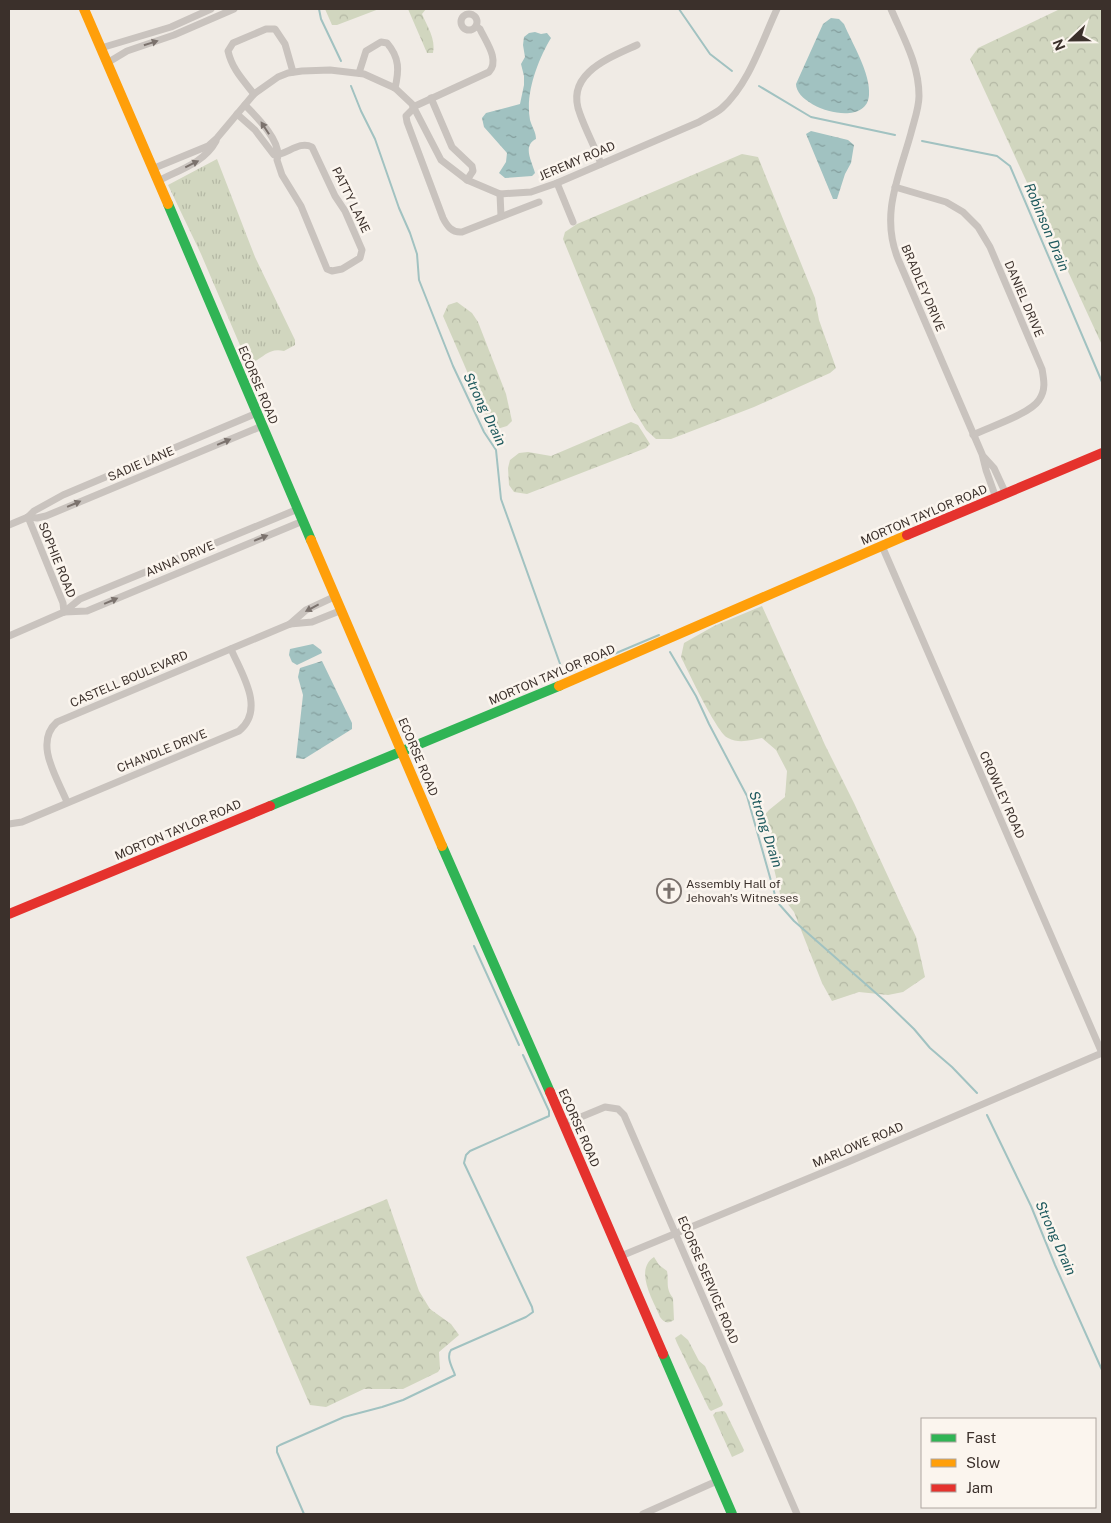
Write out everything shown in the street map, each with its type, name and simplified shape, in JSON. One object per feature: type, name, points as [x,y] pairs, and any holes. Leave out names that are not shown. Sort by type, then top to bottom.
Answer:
[{"type":"main road","name":"ECORSE ROAD","points":[[84,9],[401,750],[732,1514]]},
{"type":"main road","name":"MORTON TAYLOR ROAD","points":[[9,914],[589,673],[882,546],[1102,454]]},
{"type":"street","points":[[100,48],[171,27],[211,9]]},
{"type":"street","points":[[107,63],[127,50],[174,35],[234,9]]},
{"type":"street","name":"JEREMY ROAD","points":[[158,181],[203,159],[212,149],[217,138],[254,94],[278,78],[293,72],[330,70],[359,73],[372,77],[403,94],[413,107],[441,160],[467,180],[500,194],[531,192],[557,183],[698,122],[722,108],[743,83],[777,9]]},
{"type":"street","name":"BRADLEY DRIVE","points":[[891,9],[914,62],[918,79],[916,116],[895,187],[889,216],[893,247],[973,435],[982,454],[994,468],[1001,496]]},
{"type":"street","points":[[476,26],[480,29],[494,59],[492,68],[489,72],[413,107],[406,116],[407,122],[447,225],[457,232],[462,232],[538,202]]},
{"type":"street","points":[[254,94],[236,72],[230,61],[228,51],[233,43],[266,29],[275,29],[284,44],[293,72]]},
{"type":"street","points":[[359,73],[366,51],[381,42],[387,43],[392,50],[399,69],[395,88]]},
{"type":"street","points":[[601,164],[579,113],[576,103],[578,94],[585,77],[593,67],[636,45]]},
{"type":"street","points":[[431,98],[452,147],[472,166],[473,170],[467,180]]},
{"type":"street","name":"PATTY LANE","points":[[245,105],[263,123],[278,150],[277,160],[282,175],[301,206],[327,269],[332,271],[342,269],[360,258],[362,248],[345,212],[335,196],[315,150],[309,145],[303,144],[279,155]]},
{"type":"street","points":[[237,114],[255,130],[271,154],[279,155]]},
{"type":"street","name":"JEREMY ROAD","points":[[152,169],[199,150],[217,138]]},
{"type":"street","points":[[557,183],[573,222]]},
{"type":"street","name":"DANIEL DRIVE","points":[[895,187],[946,202],[963,212],[978,227],[990,247],[1042,369],[1044,386],[1040,399],[1036,404],[1025,412],[973,435]]},
{"type":"street","points":[[500,194],[501,216]]},
{"type":"street","name":"SADIE LANE","points":[[9,525],[28,517],[34,511],[63,494],[257,413]]},
{"type":"street","name":"SADIE LANE","points":[[28,517],[46,516],[262,426]]},
{"type":"street","name":"ANNA DRIVE","points":[[9,636],[64,612],[80,599],[298,509]]},
{"type":"street","name":"SOPHIE ROAD","points":[[28,517],[63,603],[64,612]]},
{"type":"street","name":"ANNA DRIVE","points":[[64,612],[87,611],[303,521]]},
{"type":"street","name":"CROWLEY ROAD","points":[[882,546],[1102,1053]]},
{"type":"street","name":"CASTELL BOULEVARD","points":[[290,624],[306,610],[336,596]]},
{"type":"street","name":"CASTELL BOULEVARD","points":[[67,802],[47,751],[47,741],[53,726],[63,719],[290,624],[312,622],[342,610]]},
{"type":"street","name":"CHANDLE DRIVE","points":[[9,824],[22,822],[231,735],[243,728],[251,716],[252,702],[231,649]]},
{"type":"street","name":"MARLOWE ROAD","points":[[621,1256],[1102,1053]]},
{"type":"street","name":"ECORSE SERVICE ROAD","points":[[564,1124],[605,1107],[622,1112],[626,1118],[797,1514]]},
{"type":"street","points":[[643,1514],[717,1481]]},
{"type":"green space","points":[[325,9],[379,9],[337,25],[332,25]]},
{"type":"green space","points":[[408,9],[426,9],[422,14],[432,38],[433,53],[427,53]]},
{"type":"green space","points":[[1060,9],[1102,9],[1102,345],[970,59],[978,48]]},
{"type":"green space","points":[[742,154],[758,157],[815,298],[819,320],[836,368],[830,373],[754,407],[671,439],[656,439],[646,430],[632,407],[563,239],[565,232],[577,224]]},
{"type":"green space","points":[[217,159],[255,257],[295,340],[295,345],[284,351],[269,352],[248,364],[201,254],[168,185]]},
{"type":"green space","points":[[457,302],[472,313],[478,322],[506,394],[512,421],[507,426],[497,429],[486,415],[443,316],[448,305]]},
{"type":"green space","points":[[631,422],[638,425],[650,444],[646,448],[527,494],[514,492],[509,485],[508,468],[510,460],[519,453],[528,452],[551,456]]},
{"type":"green space","points":[[762,606],[825,745],[916,937],[925,977],[903,992],[888,995],[859,992],[832,1001],[822,983],[794,912],[780,894],[762,818],[785,797],[787,771],[776,750],[762,738],[736,741],[723,734],[703,701],[681,657],[684,643],[714,626]]},
{"type":"green space","points":[[387,1199],[419,1291],[430,1309],[451,1324],[459,1335],[439,1352],[440,1369],[438,1372],[403,1389],[364,1389],[326,1407],[310,1405],[246,1257]]},
{"type":"green space","points":[[654,1257],[659,1265],[667,1271],[668,1288],[673,1298],[674,1320],[670,1322],[665,1322],[660,1317],[647,1286],[646,1269],[648,1263]]},
{"type":"green space","points":[[681,1334],[688,1340],[699,1361],[705,1366],[723,1404],[722,1406],[711,1411],[709,1409],[675,1338]]},
{"type":"green space","points":[[724,1411],[744,1450],[732,1457],[713,1415],[716,1412]]},
{"type":"water","points":[[831,18],[839,19],[844,24],[867,78],[869,95],[865,106],[857,111],[845,113],[832,112],[819,107],[807,101],[799,93],[796,84],[823,24]]},
{"type":"water","points":[[529,33],[547,33],[551,38],[537,66],[529,99],[530,120],[536,139],[532,142],[529,150],[535,173],[532,176],[505,178],[499,173],[506,162],[507,153],[484,127],[482,118],[486,113],[520,104],[524,85],[521,64],[525,57],[524,37]]},
{"type":"water","points":[[811,131],[848,140],[854,145],[851,163],[845,174],[837,199],[833,199],[806,134]]},
{"type":"water","points":[[313,644],[322,653],[297,665],[292,662],[289,655],[290,649]]},
{"type":"water","points":[[322,661],[352,723],[352,729],[304,759],[296,758],[303,695],[298,677],[300,668]]},
{"type":"waterway","name":"Strong Drain","points":[[319,9],[321,19],[341,61]]},
{"type":"waterway","name":"Robinson Drain","points":[[679,9],[710,54],[732,71]]},
{"type":"waterway","name":"Strong Drain","points":[[351,86],[375,139],[399,208],[410,233],[417,254],[419,280],[453,366],[484,432],[496,450],[501,499],[564,675],[659,635]]},
{"type":"waterway","name":"Robinson Drain","points":[[759,86],[811,117],[895,135]]},
{"type":"waterway","name":"Robinson Drain","points":[[922,141],[997,156],[1010,166],[1102,382]]},
{"type":"waterway","name":"Strong Drain","points":[[670,652],[696,696],[747,796],[779,904],[794,921],[886,1002],[977,1093]]},
{"type":"waterway","points":[[474,946],[519,1045]]},
{"type":"waterway","points":[[304,1514],[277,1452],[277,1447],[344,1417],[403,1400],[455,1375],[449,1359],[451,1350],[526,1317],[533,1312],[464,1163],[466,1155],[470,1151],[549,1116],[549,1111],[523,1055]]},
{"type":"waterway","name":"Strong Drain","points":[[987,1115],[1031,1206],[1102,1370]]},
{"type":"traffic: fast","points":[[168,204],[311,540]]},
{"type":"traffic: fast","points":[[270,806],[559,686]]},
{"type":"traffic: fast","points":[[442,846],[550,1092]]},
{"type":"traffic: fast","points":[[663,1354],[732,1514]]},
{"type":"traffic: slow","points":[[84,9],[168,204]]},
{"type":"traffic: slow","points":[[559,686],[907,535]]},
{"type":"traffic: slow","points":[[311,540],[442,846]]},
{"type":"traffic: jam","points":[[907,535],[1102,453]]},
{"type":"traffic: jam","points":[[9,914],[270,806]]},
{"type":"traffic: jam","points":[[550,1092],[663,1354]]},
{"type":"place","name":"Assembly Hall of Jehovah's Witnesses","points":[[669,891]]}]
